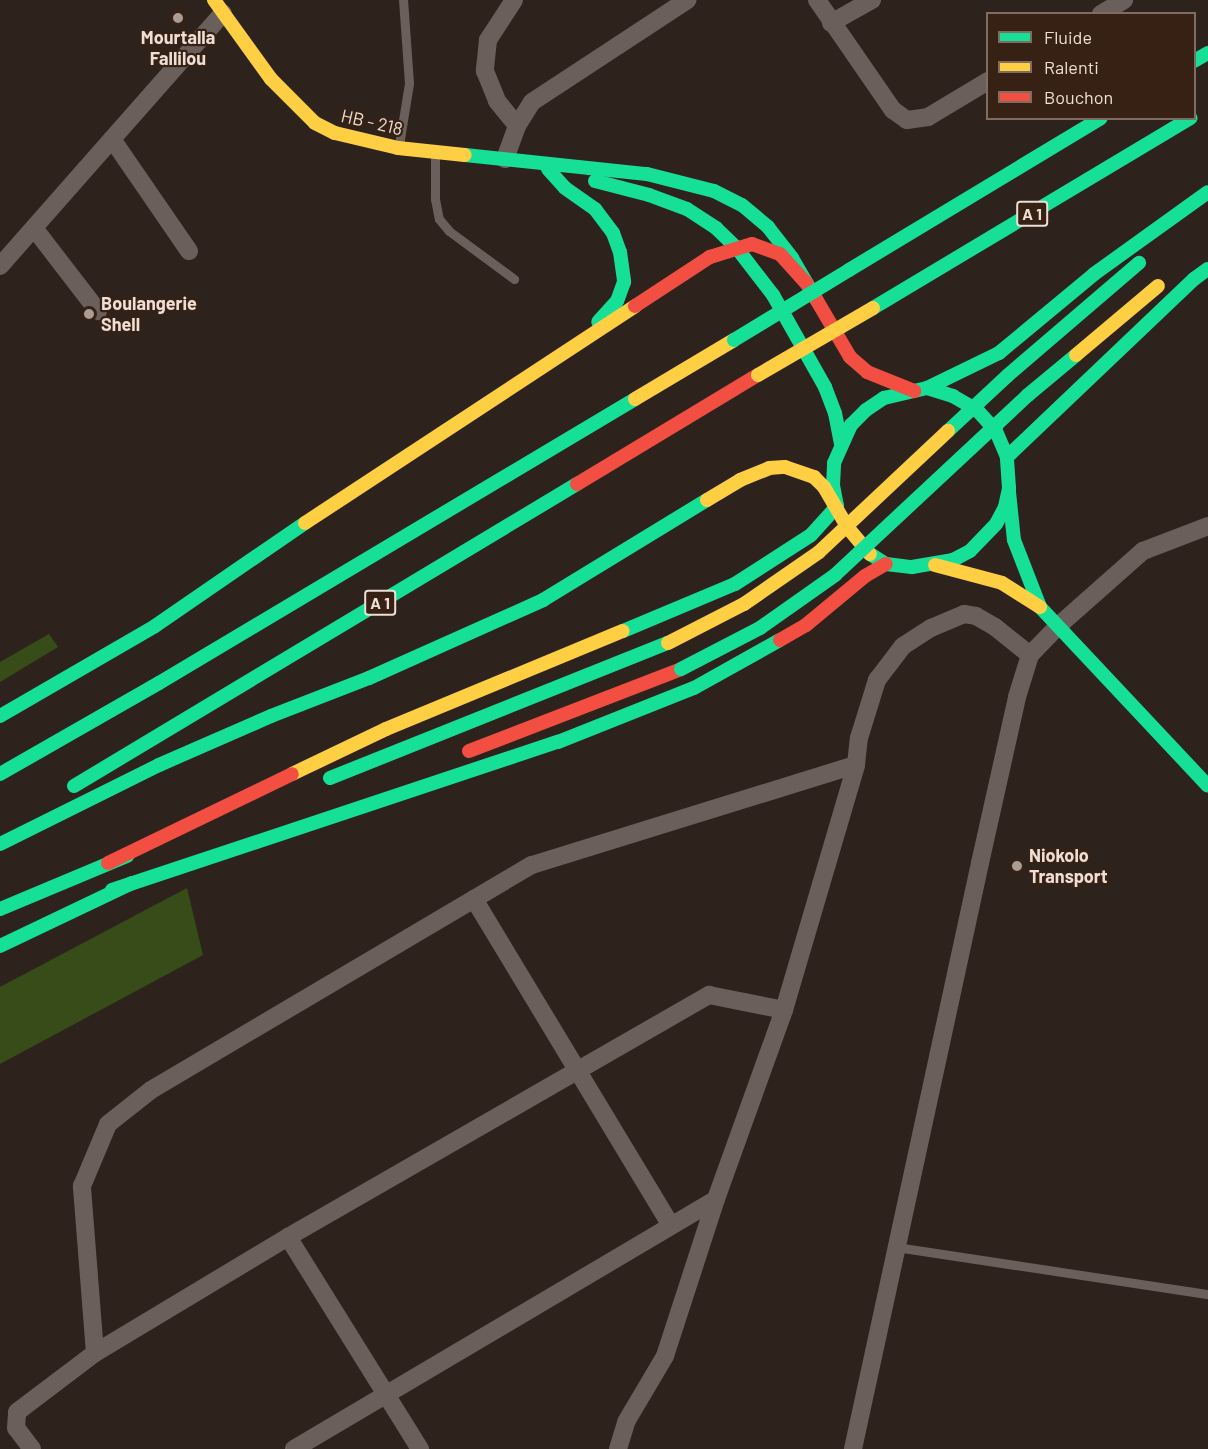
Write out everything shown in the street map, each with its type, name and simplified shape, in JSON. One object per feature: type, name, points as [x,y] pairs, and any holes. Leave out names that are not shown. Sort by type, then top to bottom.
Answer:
[{"type":"main road","name":"HB - 218","points":[[219,6],[271,79],[315,123],[335,133],[398,148],[508,159]]},
{"type":"main road","name":"A 1","points":[[0,774],[159,683],[1098,120]]},
{"type":"main road","name":"A 1","points":[[60,793],[1188,120]]},
{"type":"main road","points":[[508,159],[649,195],[687,209],[716,228],[736,247],[773,295],[825,387],[835,413],[841,443]]},
{"type":"main road","points":[[508,159],[647,174],[714,191],[742,205],[768,226],[792,258],[850,357],[867,372],[920,390],[953,396],[978,410],[996,431],[1007,457],[1014,540],[1040,607]]},
{"type":"main road","points":[[548,169],[565,188],[595,209],[613,233],[620,252],[624,282],[617,301],[602,319],[565,351]]},
{"type":"main road","points":[[837,506],[833,485],[834,463],[841,443],[852,425],[866,410],[884,399],[920,390],[999,353],[1094,274],[1208,192]]},
{"type":"main road","points":[[0,716],[155,626],[369,479],[710,257],[736,247],[752,244],[780,254],[807,284]]},
{"type":"main road","points":[[317,783],[668,643],[744,604],[819,552],[1007,376],[1144,260]]},
{"type":"main road","points":[[1007,457],[1168,303],[1208,269]]},
{"type":"main road","points":[[451,758],[681,669],[760,628],[835,575],[1028,395],[1163,283]]},
{"type":"main road","points":[[0,844],[159,765],[271,716],[465,637],[543,600],[749,476],[769,468],[802,471],[814,477],[837,506],[848,528],[867,552],[886,564],[912,567],[935,565],[970,551],[985,539],[1005,507],[1009,488]]},
{"type":"main road","points":[[108,863],[386,729],[735,584],[811,535],[837,506]]},
{"type":"main road","points":[[112,890],[558,742],[694,688],[806,625],[865,576],[886,564]]},
{"type":"main road","points":[[935,565],[1002,583],[1040,607],[1208,786]]},
{"type":"main road","points":[[0,759],[159,683]]},
{"type":"main road","points":[[0,946],[112,890],[374,788]]},
{"type":"main road","points":[[0,909],[108,863],[267,802]]},
{"type":"street","points":[[514,0],[488,40],[485,71],[497,101],[517,126]]},
{"type":"street","points":[[508,159],[517,126],[532,102],[687,0]]},
{"type":"street","points":[[817,0],[893,110],[907,120],[928,117],[986,82]]},
{"type":"street","points":[[831,23],[872,0]]},
{"type":"street","points":[[1104,12],[1124,0]]},
{"type":"street","points":[[0,266],[112,139],[219,6]]},
{"type":"street","points":[[112,139],[189,251]]},
{"type":"street","points":[[34,228],[98,311]]},
{"type":"street","points":[[853,1449],[895,1246],[1017,697],[1030,656],[1057,627],[1143,551],[1208,526]]},
{"type":"street","points":[[618,1449],[626,1422],[665,1356],[716,1199],[784,1010],[856,765],[859,738],[877,680],[903,646],[931,628],[964,614],[976,616],[995,627],[1030,656]]},
{"type":"street","points":[[94,1353],[82,1186],[108,1124],[151,1090],[532,865],[856,765]]},
{"type":"street","points":[[474,899],[671,1225]]},
{"type":"street","points":[[32,1449],[16,1428],[17,1412],[94,1353],[288,1237],[579,1072],[709,995],[784,1010]]},
{"type":"street","points":[[294,1449],[716,1199]]},
{"type":"street","points":[[288,1237],[420,1449]]},
{"type":"lane","points":[[398,148],[409,83],[403,0]]},
{"type":"lane","points":[[435,152],[435,199],[439,219],[449,231],[514,279]]},
{"type":"lane","points":[[895,1246],[1208,1294]]},
{"type":"green space","points":[[49,634],[58,647],[0,682],[0,662]]},
{"type":"green space","points":[[187,888],[203,955],[0,1064],[0,987]]},
{"type":"traffic: fast","points":[[1196,60],[1208,53]]},
{"type":"traffic: fast","points":[[849,270],[1098,120]]},
{"type":"traffic: fast","points":[[873,308],[1188,120]]},
{"type":"traffic: fast","points":[[465,155],[647,174],[714,191],[742,205],[768,227],[792,258],[816,299]]},
{"type":"traffic: fast","points":[[548,169],[565,188],[595,209],[613,233],[620,252],[624,282],[617,301],[598,322]]},
{"type":"traffic: fast","points":[[595,181],[649,195],[687,209],[716,228],[736,247],[773,295],[825,387],[835,413],[841,443]]},
{"type":"traffic: fast","points":[[837,506],[833,485],[834,463],[851,425],[866,410],[884,398],[927,388],[999,353],[1094,274],[1208,192]]},
{"type":"traffic: fast","points":[[948,431],[1007,376],[1139,263]]},
{"type":"traffic: fast","points":[[1007,457],[1194,279],[1208,269]]},
{"type":"traffic: fast","points":[[734,340],[849,270]]},
{"type":"traffic: fast","points":[[681,669],[760,628],[835,575],[1028,395],[1076,355]]},
{"type":"traffic: fast","points":[[870,554],[886,564],[912,567],[953,560],[970,551],[996,524],[1005,507],[1009,488],[1007,457],[996,431],[977,410],[953,396],[927,388]]},
{"type":"traffic: fast","points":[[0,774],[159,683],[635,399]]},
{"type":"traffic: fast","points":[[74,786],[577,484]]},
{"type":"traffic: fast","points":[[1009,492],[1014,540],[1040,607],[1208,786]]},
{"type":"traffic: fast","points":[[0,844],[159,765],[271,716],[369,678],[543,600],[707,500]]},
{"type":"traffic: fast","points":[[623,631],[735,584],[811,535],[837,506]]},
{"type":"traffic: fast","points":[[0,716],[155,626],[305,523]]},
{"type":"traffic: fast","points":[[112,890],[558,742],[694,688],[780,640]]},
{"type":"traffic: fast","points":[[330,778],[668,643]]},
{"type":"traffic: fast","points":[[0,909],[127,856]]},
{"type":"traffic: fast","points":[[0,946],[132,883]]},
{"type":"traffic: slow","points":[[214,0],[271,79],[315,123],[335,133],[398,148],[465,155]]},
{"type":"traffic: slow","points":[[1076,355],[1158,286]]},
{"type":"traffic: slow","points":[[305,523],[635,306]]},
{"type":"traffic: slow","points":[[758,375],[873,308]]},
{"type":"traffic: slow","points":[[635,399],[734,340]]},
{"type":"traffic: slow","points":[[668,643],[744,604],[819,552],[948,431]]},
{"type":"traffic: slow","points":[[707,500],[740,480],[769,468],[785,467],[814,477],[824,487],[848,528],[870,554]]},
{"type":"traffic: slow","points":[[935,565],[1002,583],[1040,607]]},
{"type":"traffic: slow","points":[[292,774],[386,729],[623,631]]},
{"type":"traffic: jam","points":[[635,306],[710,257],[752,244],[780,254],[807,284]]},
{"type":"traffic: jam","points":[[816,299],[850,357],[867,372],[914,391]]},
{"type":"traffic: jam","points":[[577,484],[758,375]]},
{"type":"traffic: jam","points":[[780,640],[806,625],[865,576],[886,564]]},
{"type":"traffic: jam","points":[[469,751],[681,669]]},
{"type":"traffic: jam","points":[[108,863],[292,774]]},
{"type":"place","name":"Mourtalla Fallilou","points":[[178,18]]},
{"type":"place","name":"Boulangerie Shell","points":[[89,314]]},
{"type":"place","name":"Niokolo Transport","points":[[1017,866]]}]
